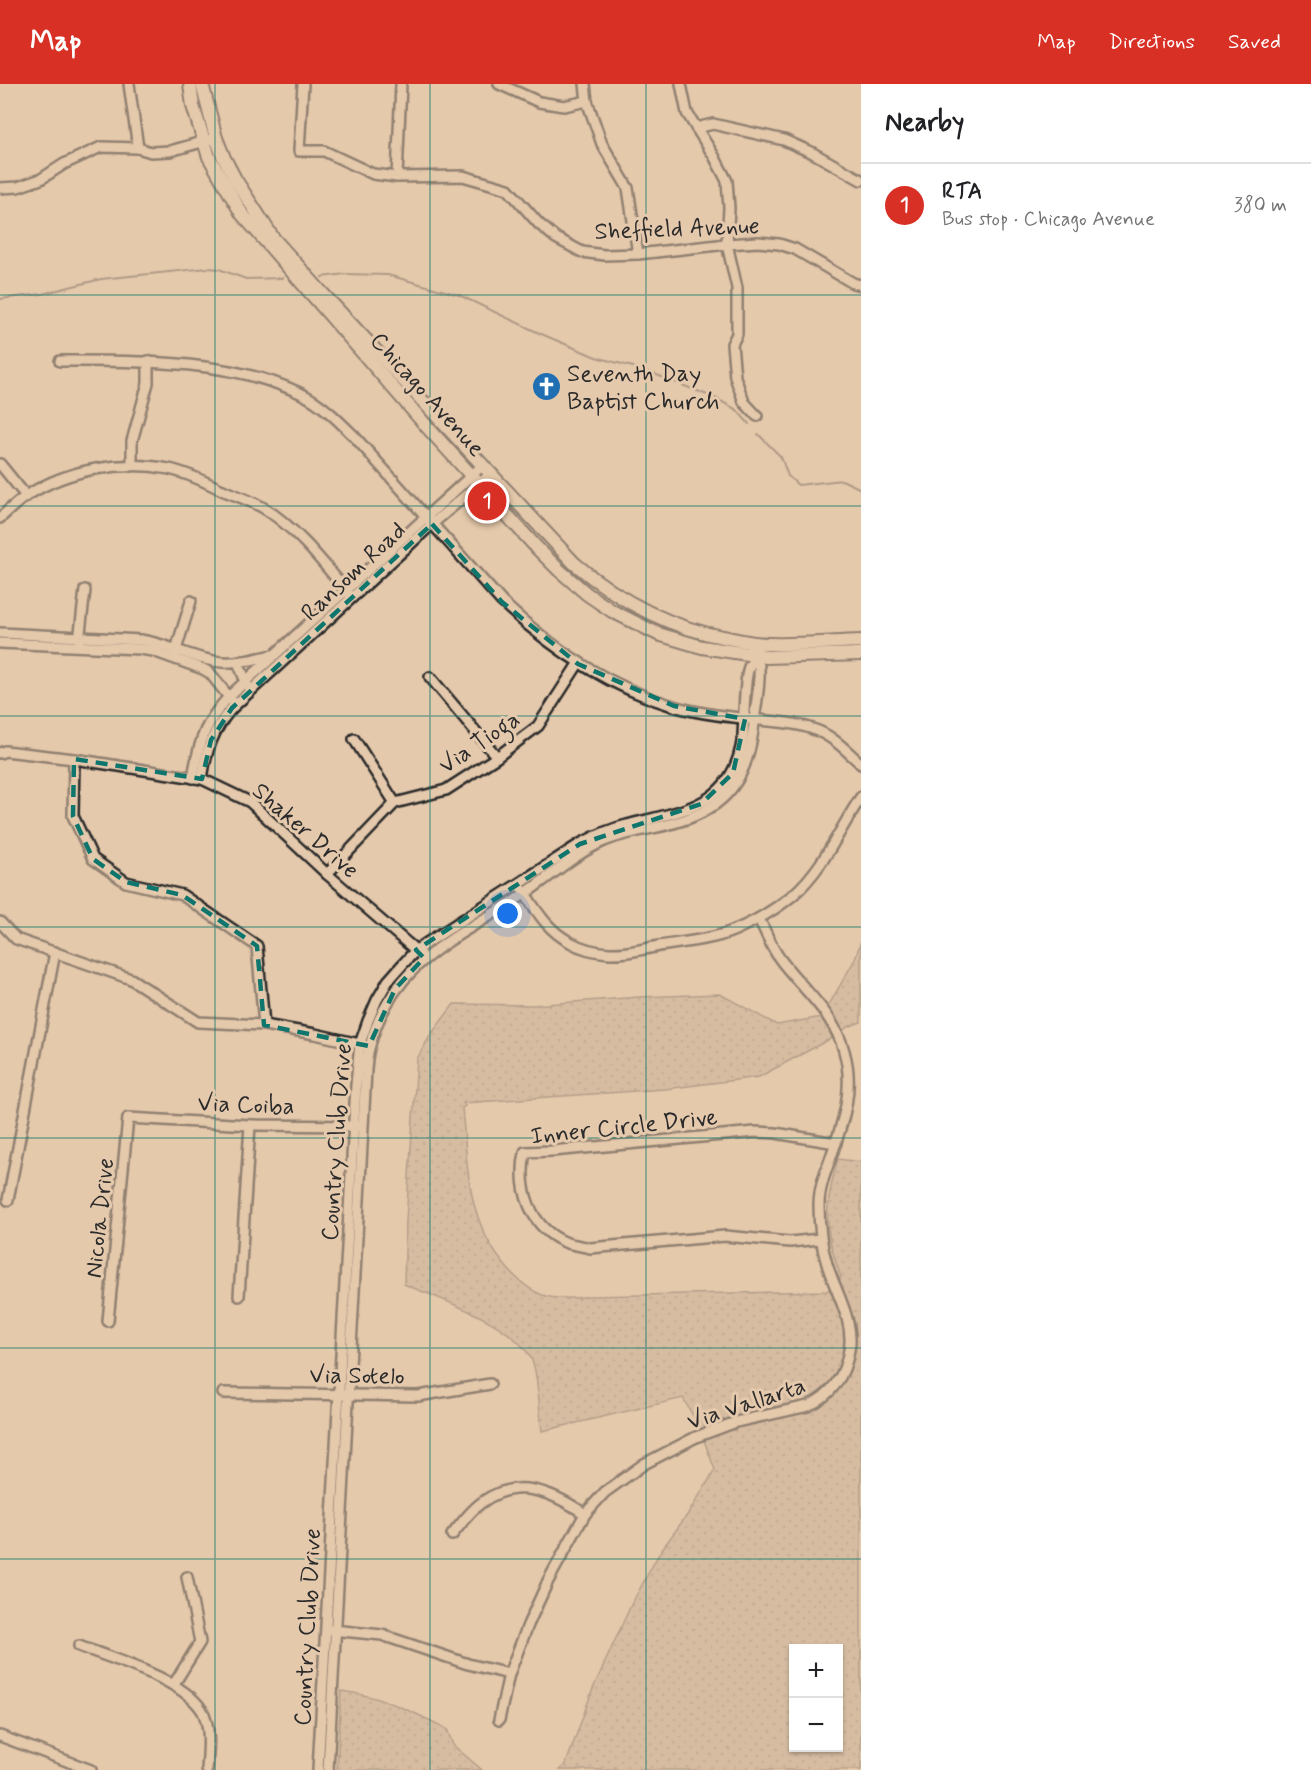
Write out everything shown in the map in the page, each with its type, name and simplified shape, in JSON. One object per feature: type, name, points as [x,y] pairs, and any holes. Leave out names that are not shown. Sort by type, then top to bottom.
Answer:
[{"type":"main road","name":"Chicago Avenue","points":[[190,84],[193,106],[203,142],[222,182],[242,214],[396,392],[559,570],[586,594],[658,634],[702,648],[861,654]]},
{"type":"main road","name":"Chicago Avenue","points":[[202,84],[216,138],[235,179],[273,238],[574,563],[600,585],[623,600],[666,622],[757,650],[861,641]]},
{"type":"street","points":[[129,84],[138,148]]},
{"type":"street","name":"Sheffield Avenue","points":[[303,84],[299,151],[324,151],[373,174],[397,177],[463,176],[508,189],[539,224],[556,238],[582,252],[604,255],[638,254],[727,244],[758,242],[779,244],[795,249],[861,285]]},
{"type":"street","points":[[397,177],[401,84]]},
{"type":"street","points":[[499,84],[539,102],[564,106],[587,101]]},
{"type":"street","points":[[585,84],[587,101],[602,144],[628,189],[638,254]]},
{"type":"street","points":[[681,84],[687,113],[727,181],[729,208],[727,244],[737,288],[737,334],[732,344],[735,377],[744,402],[757,416]]},
{"type":"street","points":[[696,128],[713,124],[784,140],[813,153],[861,180]]},
{"type":"street","points":[[0,188],[18,187],[41,179],[64,164],[101,147],[138,148],[151,152],[170,151],[216,138]]},
{"type":"street","points":[[60,361],[180,363],[254,376],[302,394],[334,416],[354,436],[502,602],[528,627],[578,663],[620,685],[674,706],[711,714],[792,723],[817,731],[839,744],[861,764]]},
{"type":"street","points":[[132,466],[132,441],[148,383],[148,361]]},
{"type":"street","points":[[0,464],[26,496]]},
{"type":"street","points":[[0,518],[26,496],[77,473],[101,468],[132,466],[169,470],[192,476],[263,507],[315,553],[349,595]]},
{"type":"street","name":"Ransom Road","points":[[238,697],[487,469]]},
{"type":"street","points":[[79,642],[85,590]]},
{"type":"street","name":"Ransom Road","points":[[238,697],[246,681],[349,595]]},
{"type":"street","points":[[174,654],[191,601]]},
{"type":"street","points":[[0,633],[79,642]]},
{"type":"street","points":[[0,643],[141,640],[210,673],[238,697]]},
{"type":"street","name":"Country Club Drive","points":[[328,1770],[358,1126],[364,1045],[377,1000],[388,981],[416,950],[580,844],[602,833],[687,810],[707,799],[722,786],[732,773],[750,719],[759,669],[757,650]]},
{"type":"street","points":[[174,654],[238,662],[275,655]]},
{"type":"street","points":[[198,778],[213,734],[246,681],[238,662]]},
{"type":"street","name":"Via Tioga","points":[[395,803],[446,790],[497,757],[537,726],[578,663]]},
{"type":"street","points":[[430,677],[497,757]]},
{"type":"street","name":"Country Club Drive","points":[[364,1045],[395,989],[424,958],[447,941],[525,894],[553,872],[600,843],[614,837],[675,823],[713,806],[734,785],[746,767],[752,747],[750,719]]},
{"type":"street","points":[[327,874],[395,803],[354,739]]},
{"type":"street","name":"Shaker Drive","points":[[0,753],[6,751],[74,759],[198,778],[250,802],[327,874],[424,958]]},
{"type":"street","points":[[74,759],[73,816],[93,859],[126,882],[182,895],[257,946],[264,1024]]},
{"type":"street","points":[[519,885],[542,920],[556,934],[572,944],[589,950],[611,953],[712,937],[734,931],[759,919],[795,893],[815,873],[861,798]]},
{"type":"street","name":"Via Vallarta","points":[[499,1720],[509,1674],[519,1645],[548,1581],[585,1514],[605,1492],[644,1464],[686,1443],[736,1422],[808,1406],[818,1401],[829,1392],[844,1370],[849,1352],[849,1325],[820,1239],[819,1202],[824,1177],[846,1112],[847,1062],[844,1049],[831,1020],[779,958],[759,919]]},
{"type":"street","points":[[0,922],[16,939],[130,979],[198,1022],[264,1024],[364,1045]]},
{"type":"street","points":[[8,1200],[55,952]]},
{"type":"street","name":"Via Coiba","points":[[128,1118],[250,1125],[358,1126]]},
{"type":"street","name":"Nicola Drive","points":[[108,1321],[128,1118]]},
{"type":"street","points":[[239,1296],[250,1125]]},
{"type":"street","name":"Inner Circle Drive","points":[[820,1239],[790,1242],[725,1236],[590,1248],[568,1243],[547,1231],[532,1214],[525,1193],[522,1167],[525,1152],[755,1132],[836,1143]]},
{"type":"street","name":"Via Sotelo","points":[[223,1393],[418,1396],[490,1384]]},
{"type":"street","name":"Country Club Drive","points":[[318,1770],[344,1394]]},
{"type":"street","points":[[452,1535],[481,1503],[492,1496],[513,1490],[539,1490],[562,1499],[585,1514]]},
{"type":"street","points":[[174,1684],[200,1642],[187,1576]]},
{"type":"street","points":[[326,1630],[382,1635],[458,1661],[509,1674]]},
{"type":"street","points":[[79,1646],[174,1684],[189,1695],[204,1714],[208,1735],[207,1770]]},
{"type":"street","points":[[0,1736],[91,1770]]},
{"type":"highlighted area","points":[[432,524],[502,602],[578,664],[674,706],[745,719],[733,773],[701,804],[580,844],[416,950],[424,958],[395,989],[369,1046],[264,1025],[257,946],[182,895],[126,882],[93,859],[73,816],[74,759],[202,779],[211,740],[232,708]]},
{"type":"shaded area","points":[[861,941],[861,1022],[759,1077],[665,1089],[463,1103],[468,1172],[477,1213],[484,1232],[494,1251],[517,1279],[535,1292],[554,1298],[827,1291],[841,1277],[828,1231],[828,1205],[833,1176],[838,1159],[861,1162],[861,1770],[560,1770],[566,1764],[592,1691],[631,1605],[660,1552],[690,1511],[715,1470],[699,1427],[683,1398],[542,1431],[534,1366],[526,1351],[514,1338],[497,1326],[458,1306],[404,1284],[417,1059],[430,1036],[454,1004],[533,1005],[720,994],[777,1025],[822,1017],[855,959]]},
{"type":"shaded area","points":[[341,1691],[383,1700],[447,1729],[453,1745],[482,1770],[337,1770]]},
{"type":"waterway","points":[[0,299],[42,294],[101,279],[208,268],[219,269],[246,279],[283,278]]},
{"type":"waterway","points":[[322,277],[345,274],[388,275],[459,295],[596,357],[644,370],[715,398],[737,410],[749,424]]},
{"type":"waterway","points":[[758,434],[781,457],[788,476],[798,485],[842,480],[861,489]]},
{"type":"place","name":"Seventh Day Baptist Church","points":[[546,387]]},
{"type":"place","name":"RTA","points":[[487,501]]}]
